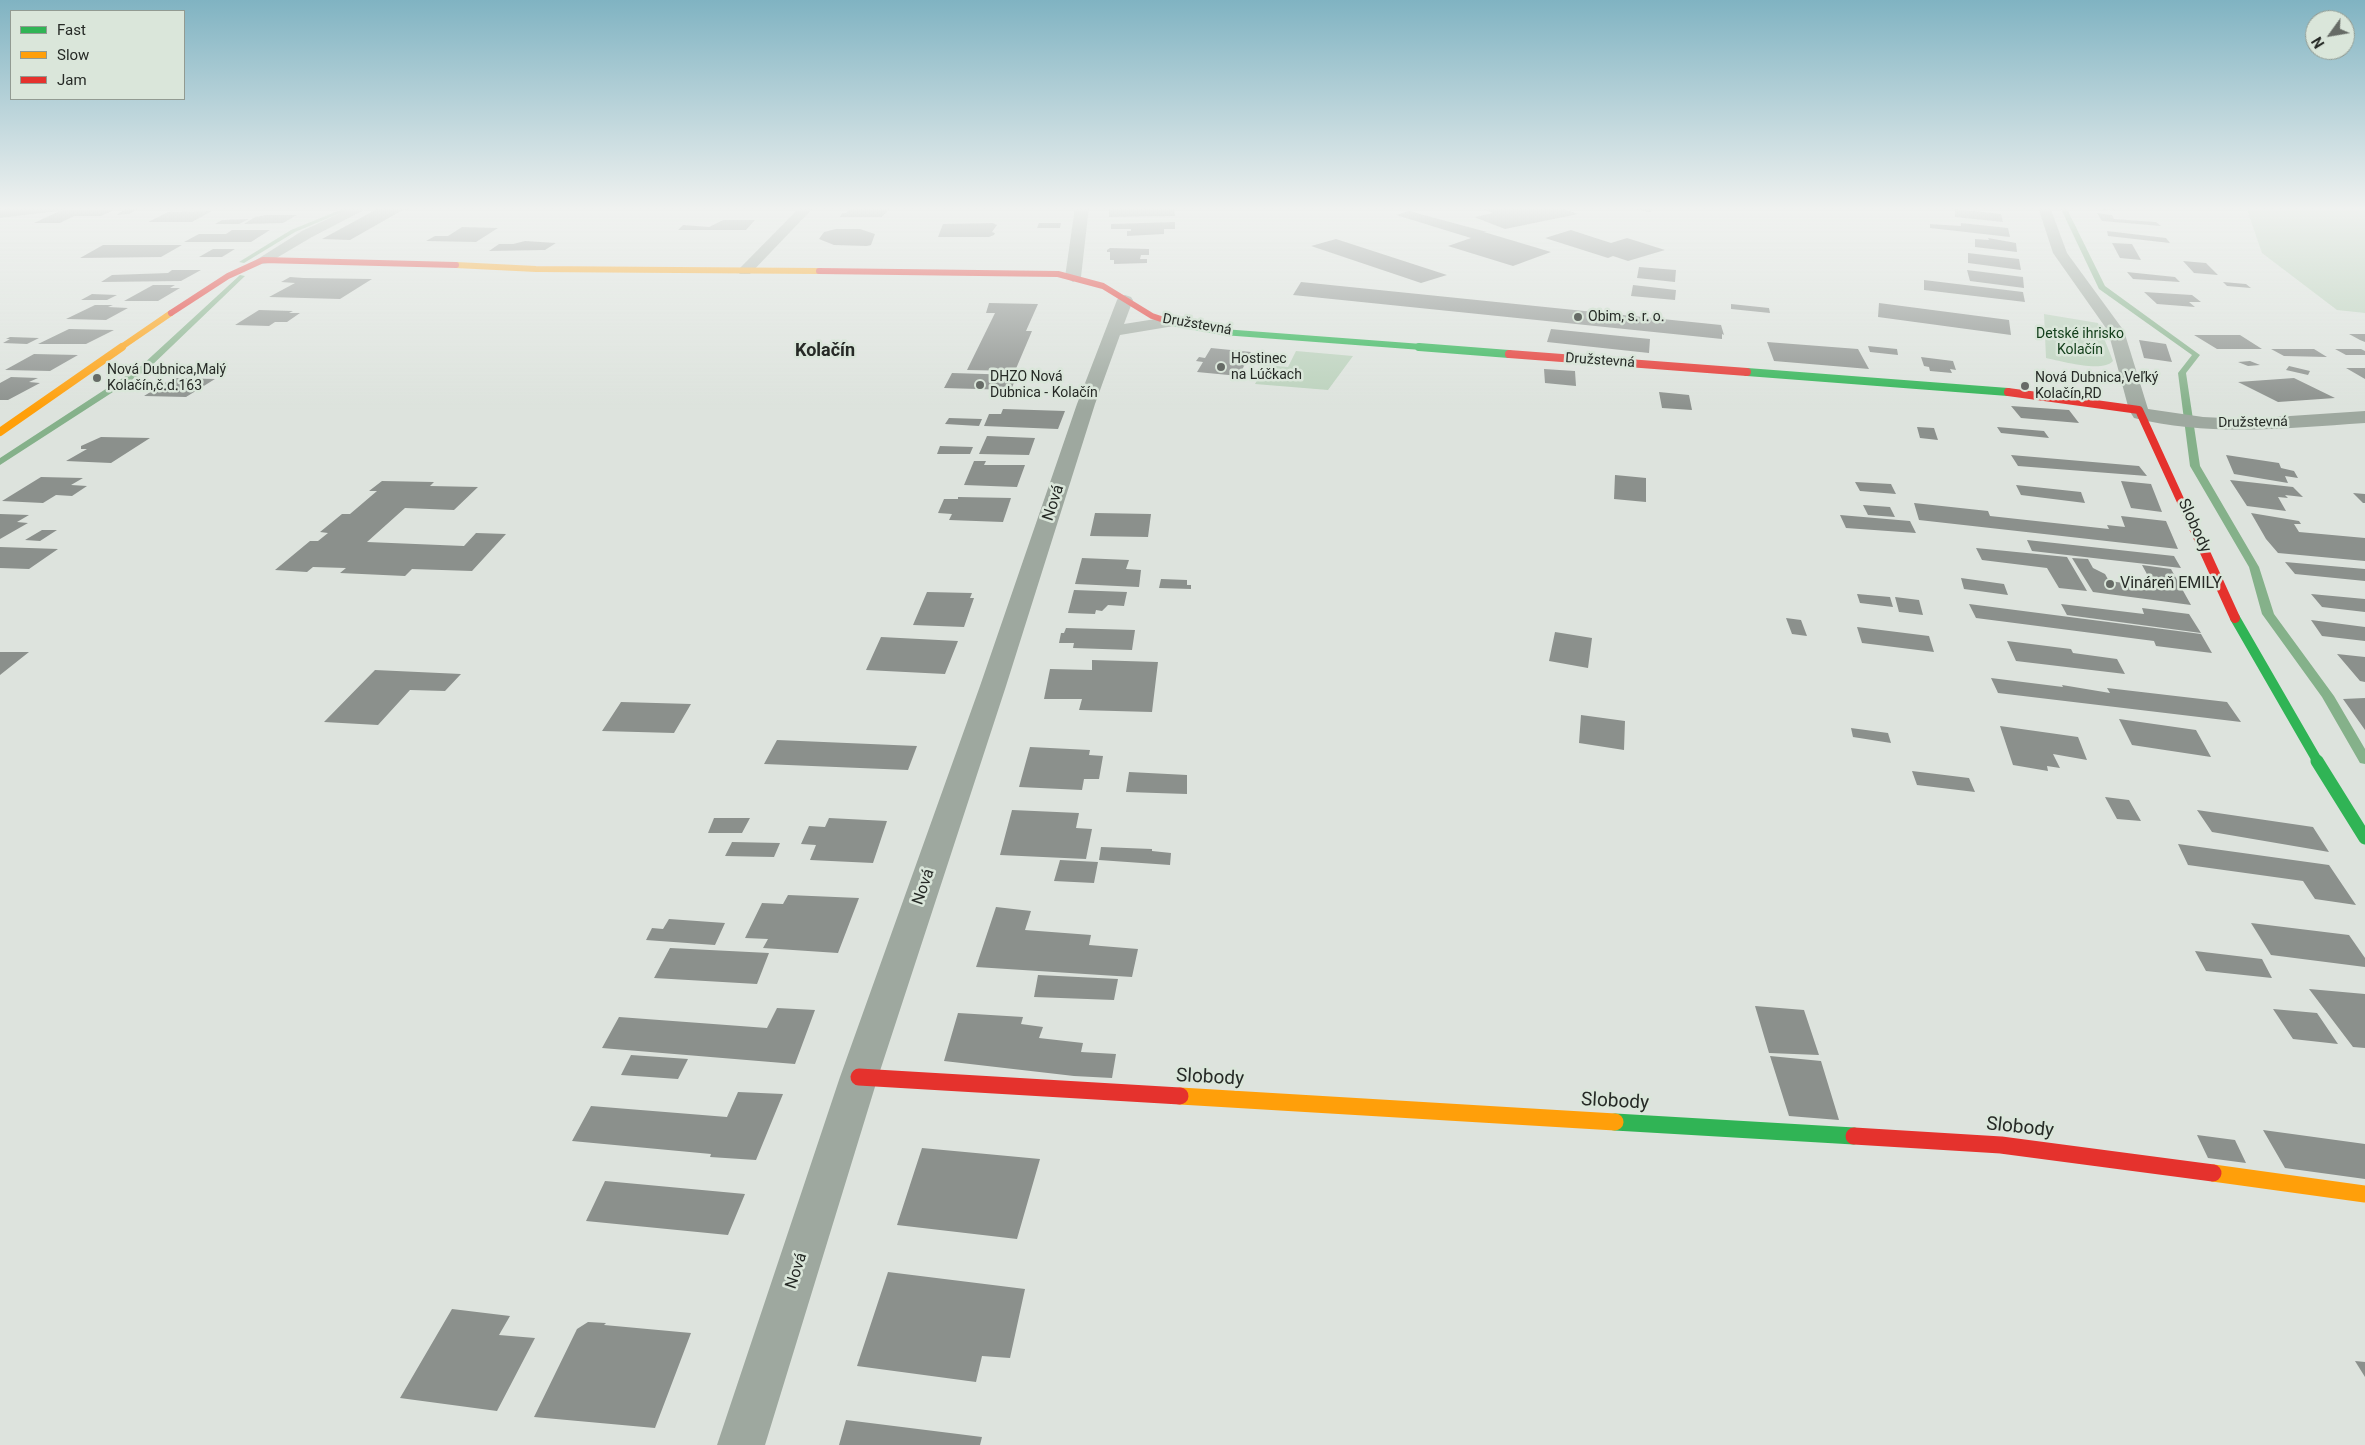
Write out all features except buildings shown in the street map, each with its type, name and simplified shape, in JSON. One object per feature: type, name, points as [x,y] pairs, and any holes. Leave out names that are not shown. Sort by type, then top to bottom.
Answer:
[{"type":"street","points":[[0,432],[165,317],[231,274]]},
{"type":"street","name":"Družstevná","points":[[1048,274],[1073,277],[1093,282],[1110,289],[1146,313],[1168,322],[1194,328],[1289,337],[1992,390],[2203,423],[2245,425],[2365,416]]},
{"type":"street","name":"Slobody","points":[[2075,274],[2116,331],[2140,412],[2232,612],[2297,728],[2365,838]]},
{"type":"street","name":"Nová","points":[[740,1445],[859,1077],[993,686],[1086,404],[1125,300]]},
{"type":"street","points":[[1114,331],[1168,322]]},
{"type":"street","name":"Slobody","points":[[859,1077],[2001,1144],[2365,1194]]},
{"type":"green space","points":[[2290,274],[2365,274],[2365,313],[2337,310]]},
{"type":"green space","name":"Detské ihrisko Kolačín","points":[[2044,314],[2098,323],[2113,361],[2100,366],[2091,366],[2046,358]]},
{"type":"green space","points":[[1296,351],[1353,356],[1328,390],[1255,384],[1265,365],[1288,367]]},
{"type":"waterway","points":[[2096,274],[2102,287],[2196,355],[2182,373],[2195,466],[2254,567],[2268,614],[2328,696],[2365,760]]},
{"type":"waterway","points":[[0,462],[144,368],[242,276]]},
{"type":"traffic: fast","points":[[1173,323],[1223,332],[1509,354]]},
{"type":"traffic: fast","points":[[1747,372],[2008,392]]},
{"type":"traffic: fast","points":[[2235,618],[2307,745],[2365,838]]},
{"type":"traffic: fast","points":[[1615,1122],[1854,1136]]},
{"type":"traffic: slow","points":[[0,432],[171,313]]},
{"type":"traffic: slow","points":[[1180,1096],[1615,1122]]},
{"type":"traffic: slow","points":[[2213,1173],[2365,1194]]},
{"type":"traffic: jam","points":[[171,313],[231,274]]},
{"type":"traffic: jam","points":[[1060,274],[1103,286],[1152,316],[1173,323]]},
{"type":"traffic: jam","points":[[1509,354],[1747,372]]},
{"type":"traffic: jam","points":[[2008,392],[2139,410],[2235,618]]},
{"type":"traffic: jam","points":[[859,1077],[1180,1096]]},
{"type":"traffic: jam","points":[[1854,1136],[2001,1145],[2213,1173]]},
{"type":"place","name":"Obim, s. r. o.","points":[[1578,317]]},
{"type":"place","name":"Hostinec na Lúčkach","points":[[1221,367]]},
{"type":"place","name":"Nová Dubnica,Malý Kolačín,č.d.163","points":[[97,378]]},
{"type":"place","name":"DHZO Nová Dubnica - Kolačín","points":[[980,385]]},
{"type":"place","name":"Nová Dubnica,Veľký Kolačín,RD","points":[[2025,386]]},
{"type":"place","name":"Vináreň EMILY","points":[[2110,584]]},
{"type":"district","name":"Kolačín","points":[[825,351]]}]
